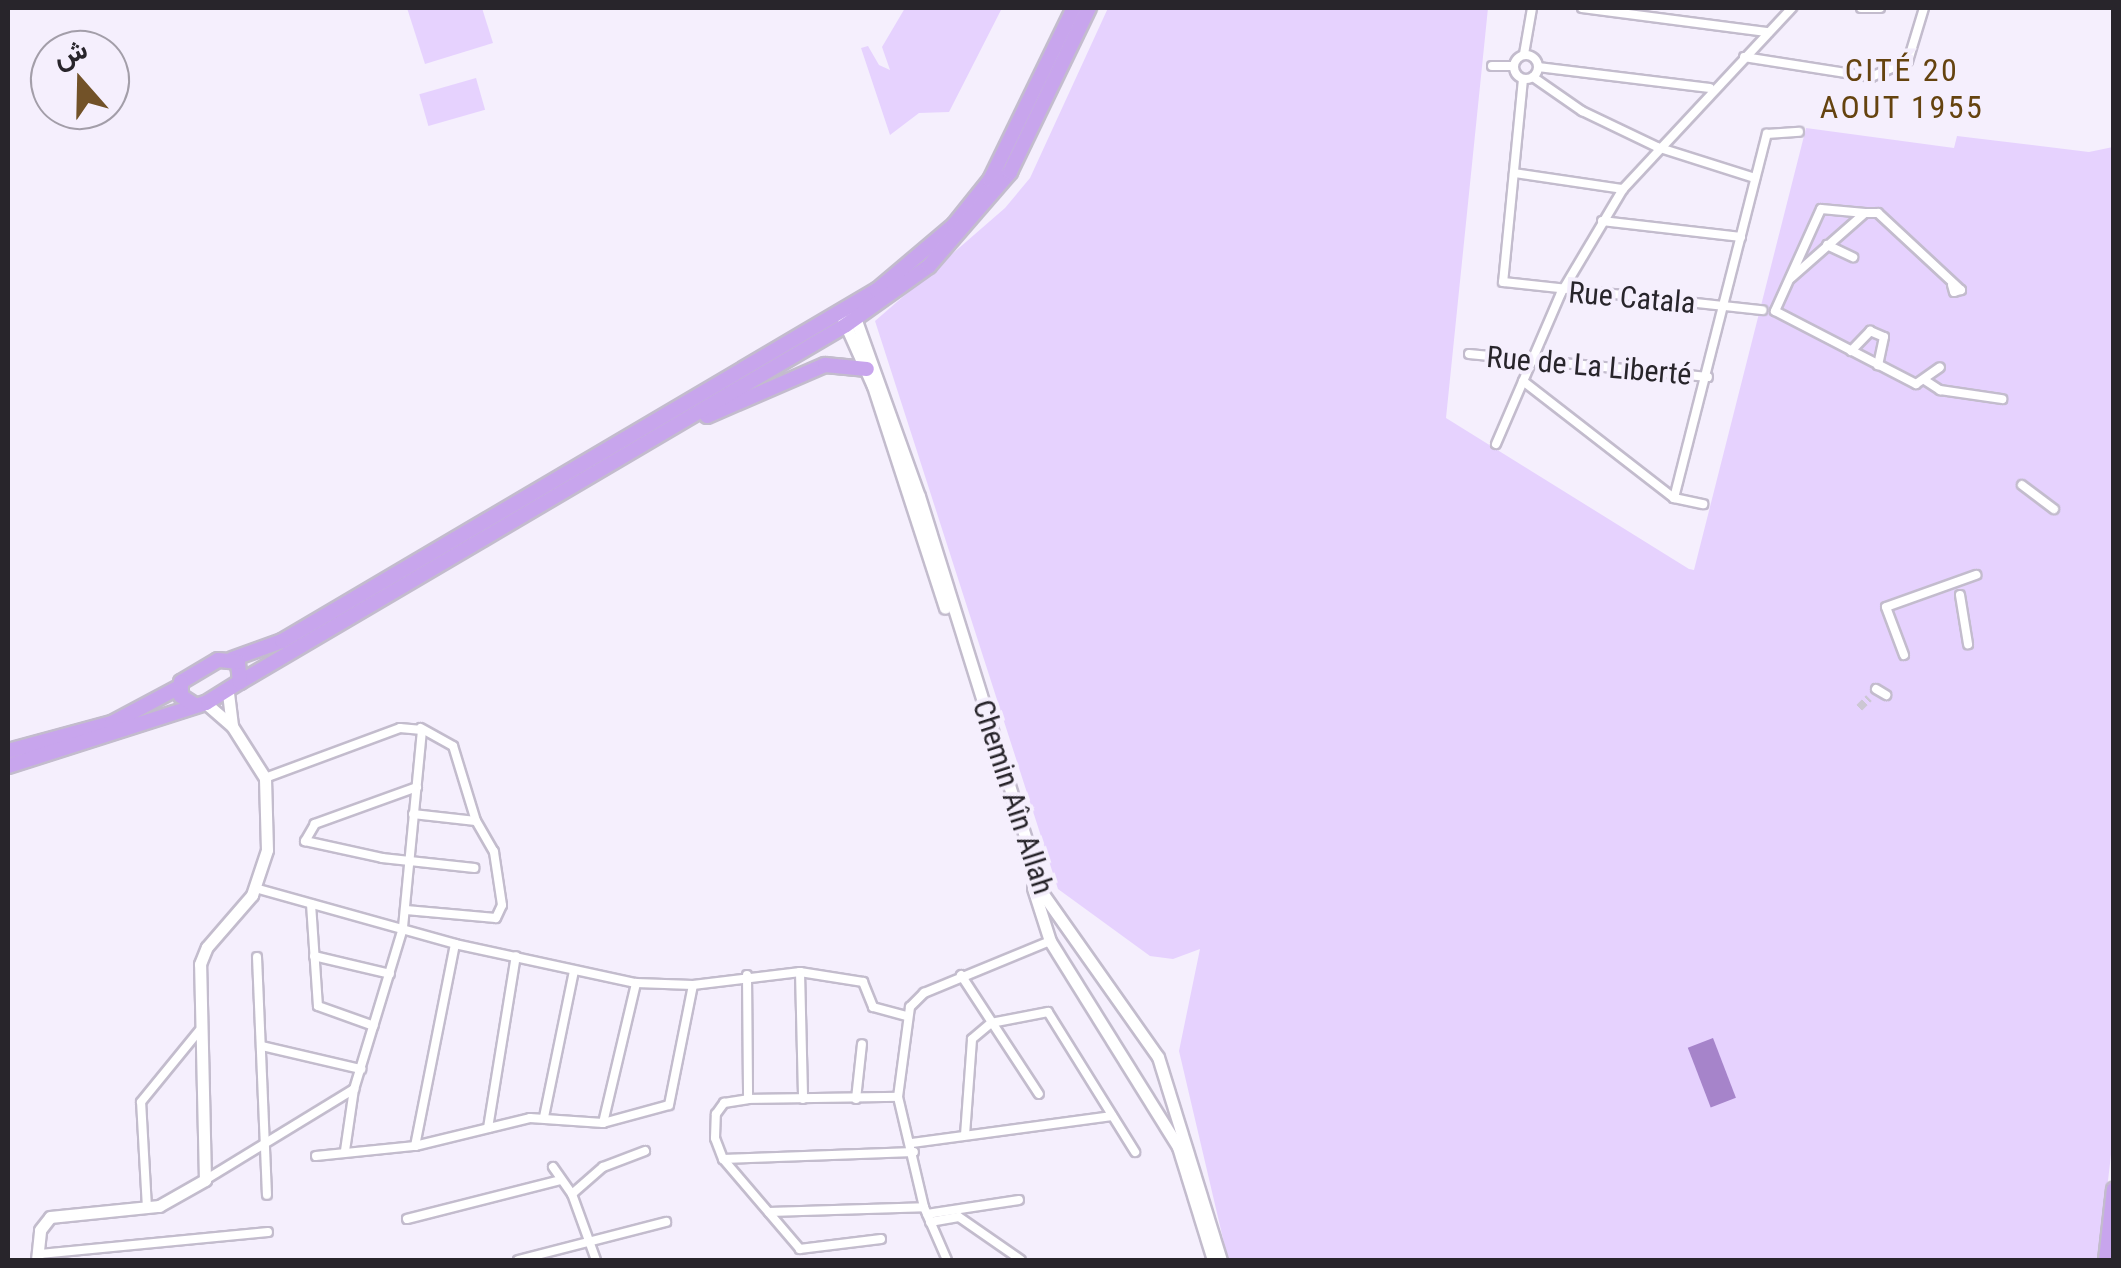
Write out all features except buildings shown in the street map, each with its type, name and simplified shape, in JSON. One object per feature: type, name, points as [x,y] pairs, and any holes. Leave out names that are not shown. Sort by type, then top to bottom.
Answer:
[{"type":"highway","points":[[8,751],[112,724],[179,687],[206,665],[282,640],[849,317],[924,254],[980,194],[1074,8]]},
{"type":"highway","points":[[8,766],[120,736],[228,693],[240,682],[678,426],[928,266],[995,194],[1090,8]]},
{"type":"highway","points":[[678,426],[825,365],[867,369]]},
{"type":"highway","points":[[232,659],[241,666],[240,682]]},
{"type":"highway","points":[[179,687],[200,704]]},
{"type":"highway","points":[[2106,1260],[2114,1189]]},
{"type":"main road","name":"Chemin Aîn Allah","points":[[849,317],[1050,941],[1178,1147],[1213,1260]]},
{"type":"main road","name":"Chemin Aîn Allah","points":[[849,317],[919,496],[1042,894],[1066,935],[1140,1028],[1177,1103],[1221,1260]]},
{"type":"main road","points":[[228,693],[232,726]]},
{"type":"main road","points":[[39,1257],[40,1230],[50,1218],[147,1208],[205,1180],[199,1030],[203,954],[255,888],[267,850],[265,778],[232,726],[200,704]]},
{"type":"main road","points":[[1050,941],[1066,935]]},
{"type":"main road","points":[[1159,1115],[1177,1103]]},
{"type":"street","points":[[1513,66],[1524,54],[1532,8]]},
{"type":"street","points":[[1582,8],[1768,32]]},
{"type":"street","points":[[1496,444],[1561,293],[1623,189],[1710,88],[1792,8]]},
{"type":"street","points":[[1862,8],[1880,8]]},
{"type":"street","points":[[1744,56],[1872,77],[1908,61],[1918,44],[1924,8]]},
{"type":"street","points":[[1524,54],[1538,66],[1710,88]]},
{"type":"street","points":[[1492,66],[1513,66],[1582,111],[1658,147],[1755,178]]},
{"type":"street","points":[[1538,66],[1528,78],[1514,173],[1623,189]]},
{"type":"street","points":[[1674,498],[1770,130],[1799,132]]},
{"type":"street","name":"Rue Catala","points":[[1514,173],[1503,282],[1561,293],[1762,310]]},
{"type":"street","points":[[1940,367],[1926,381],[1916,384],[1775,311],[1821,209],[1888,218],[1952,285]]},
{"type":"street","points":[[1788,282],[1865,214]]},
{"type":"street","points":[[1602,221],[1740,237]]},
{"type":"street","points":[[1826,245],[1854,256]]},
{"type":"street","points":[[1851,351],[1870,331],[1884,338],[1878,365]]},
{"type":"street","name":"Rue de La Liberté","points":[[1469,354],[1708,377]]},
{"type":"street","points":[[1524,380],[1674,498],[1703,504]]},
{"type":"street","points":[[1926,381],[1940,390],[2002,398]]},
{"type":"street","points":[[2022,485],[2054,508]]},
{"type":"street","points":[[1904,655],[1886,607],[1976,576]]},
{"type":"street","points":[[1960,594],[1968,644]]},
{"type":"street","points":[[1876,689],[1886,695]]},
{"type":"street","points":[[265,778],[400,728],[421,728],[453,746],[476,820],[494,852],[502,905],[497,917],[406,910]]},
{"type":"street","points":[[345,1151],[354,1088],[403,928],[421,728]]},
{"type":"street","points":[[417,787],[315,824],[304,837],[313,847],[474,868]]},
{"type":"street","points":[[413,814],[476,820]]},
{"type":"street","points":[[255,888],[455,944],[636,983],[692,985],[748,974],[800,972],[863,982],[873,1007],[908,1016]]},
{"type":"street","points":[[311,904],[319,1008],[374,1026]]},
{"type":"street","points":[[947,1260],[927,1214],[898,1097],[908,1016],[919,996],[1050,941]]},
{"type":"street","points":[[415,1146],[455,944]]},
{"type":"street","points":[[257,956],[267,1195]]},
{"type":"street","points":[[314,956],[390,974]]},
{"type":"street","points":[[488,1128],[516,956]]},
{"type":"street","points":[[544,1117],[574,970]]},
{"type":"street","points":[[800,972],[804,1099]]},
{"type":"street","points":[[748,974],[748,1099]]},
{"type":"street","points":[[961,976],[1039,1094]]},
{"type":"street","points":[[603,1123],[636,983]]},
{"type":"street","points":[[316,1156],[415,1146],[544,1117],[603,1123],[669,1105],[692,985]]},
{"type":"street","points":[[965,1135],[972,1039],[991,1023],[1048,1012],[1135,1152]]},
{"type":"street","points":[[147,1208],[141,1102],[156,1076],[199,1030]]},
{"type":"street","points":[[856,1099],[862,1044]]},
{"type":"street","points":[[262,1046],[360,1070]]},
{"type":"street","points":[[205,1180],[354,1088]]},
{"type":"street","points":[[881,1239],[800,1249],[724,1158],[715,1138],[719,1107],[748,1099],[898,1097]]},
{"type":"street","points":[[724,1158],[913,1147],[965,1135],[1112,1116]]},
{"type":"street","points":[[572,1194],[603,1167],[645,1151]]},
{"type":"street","points":[[553,1166],[572,1194],[596,1260]]},
{"type":"street","points":[[407,1219],[561,1180]]},
{"type":"street","points":[[927,1214],[1019,1200]]},
{"type":"street","points":[[768,1212],[960,1217],[1021,1260]]},
{"type":"street","points":[[518,1260],[666,1222]]},
{"type":"street","points":[[39,1257],[97,1256],[268,1232]]},
{"type":"shaded area","points":[[407,8],[482,8],[493,43],[425,64]]},
{"type":"shaded area","points":[[905,8],[1002,8],[949,112],[919,113],[890,135],[861,48],[868,46],[879,65],[890,70],[882,47]]},
{"type":"shaded area","points":[[1108,8],[1488,8],[1446,418],[1694,570],[1806,128],[1954,148],[1957,136],[2089,152],[2113,147],[2114,1128],[2099,1260],[1228,1260],[1179,1051],[1200,949],[1173,959],[1150,956],[1058,889],[875,321],[1005,208],[1030,178]]},
{"type":"shaded area","points":[[476,78],[485,110],[428,126],[419,94]]},
{"type":"shaded area","points":[[1713,1038],[1736,1098],[1711,1107],[1688,1048]]},
{"type":"tunnel","points":[[1859,708],[1869,698]]},
{"type":"district","name":"CITÉ 20 AOUT 1955","points":[[1902,90]]}]
